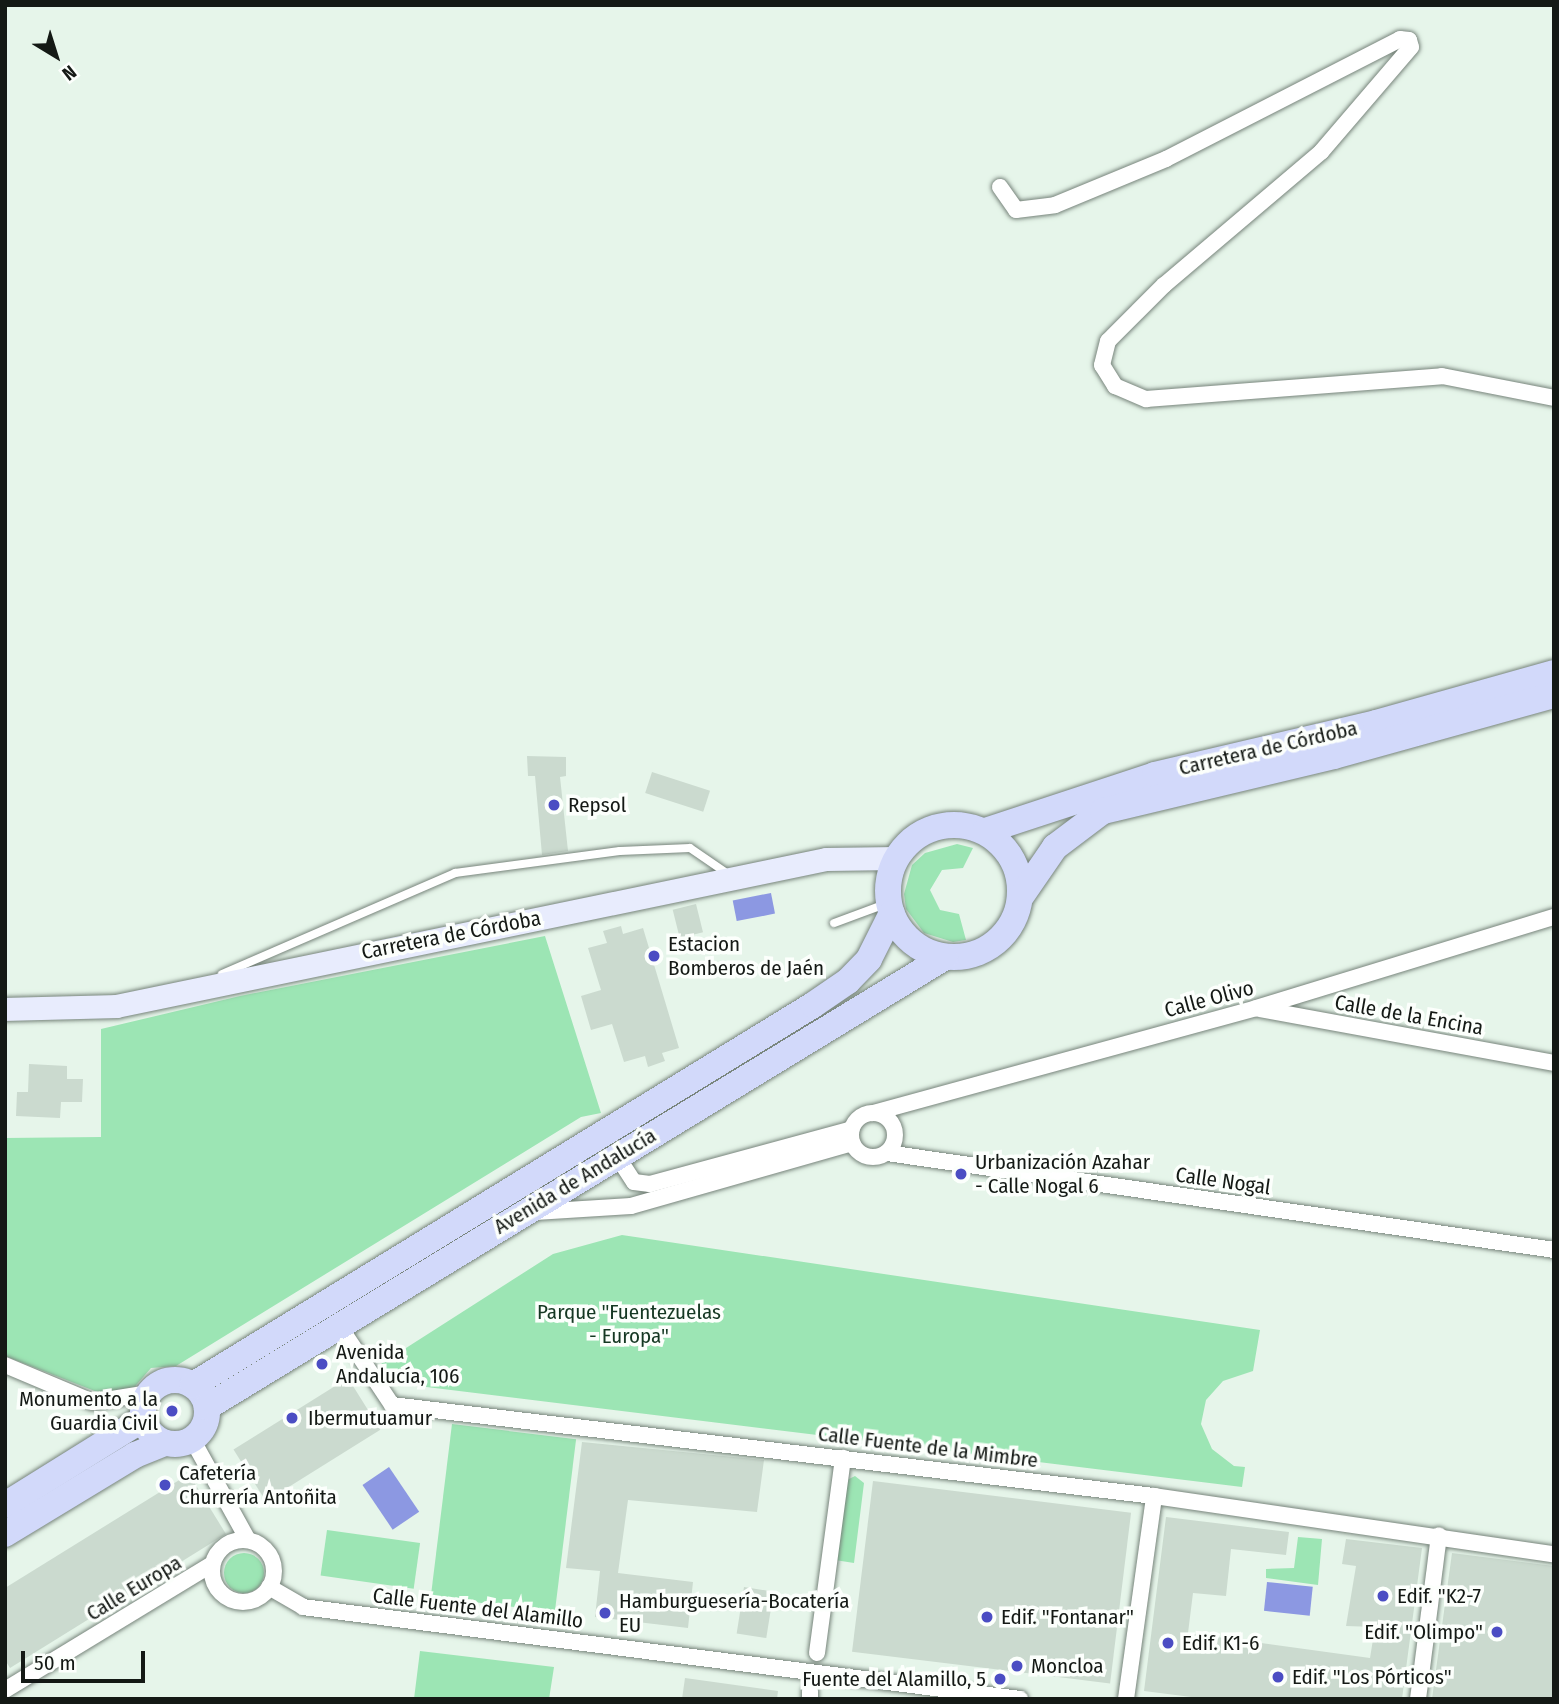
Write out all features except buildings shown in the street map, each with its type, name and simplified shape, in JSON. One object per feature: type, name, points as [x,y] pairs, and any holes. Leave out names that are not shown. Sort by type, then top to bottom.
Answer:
[{"type":"main road","name":"Carretera de Córdoba","points":[[985,831],[1154,775],[1376,723],[1554,673]]},
{"type":"main road","name":"Carretera de Córdoba","points":[[1020,898],[1055,847],[1103,811],[1334,756],[1554,695]]},
{"type":"main road","points":[[966,825],[985,831],[1013,859],[1020,898],[1003,936],[986,949],[945,957],[908,939],[890,908],[888,880],[896,858],[908,842],[935,828],[966,825]]},
{"type":"main road","name":"Carretera de Córdoba","points":[[5,1009],[116,1006],[196,987],[826,859],[896,858]]},
{"type":"main road","name":"Avenida de Andalucía","points":[[200,1396],[848,981],[869,958],[890,908]]},
{"type":"main road","name":"Avenida de Andalucía","points":[[200,1396],[338,1324],[945,957]]},
{"type":"main road","points":[[5,1534],[135,1455],[165,1443],[192,1439],[204,1426],[200,1396],[165,1381],[149,1392],[143,1419],[151,1433],[165,1443]]},
{"type":"main road","points":[[5,1505],[143,1419]]},
{"type":"street","points":[[1000,187],[1016,210],[1055,205],[1166,159],[1400,39],[1409,40],[1411,47],[1321,152],[1164,285],[1108,341],[1102,365],[1115,386],[1146,399],[1442,376],[1554,398]]},
{"type":"street","name":"Calle Olivo","points":[[873,1113],[1256,1008],[1554,917]]},
{"type":"street","name":"Calle de la Encina","points":[[1256,1008],[1554,1063]]},
{"type":"street","points":[[873,1113],[886,1117],[894,1128],[895,1142],[887,1153],[874,1158],[861,1154],[852,1136],[859,1118],[873,1113]]},
{"type":"street","points":[[617,1156],[634,1182],[650,1184],[852,1136]]},
{"type":"street","points":[[525,1212],[631,1206],[852,1136]]},
{"type":"street","name":"Calle Nogal","points":[[887,1153],[1554,1250]]},
{"type":"street","name":"Calle Fuente de la Mimbre","points":[[338,1324],[391,1405],[1154,1496],[1554,1553]]},
{"type":"street","points":[[5,1365],[93,1402],[149,1392]]},
{"type":"street","points":[[192,1439],[248,1540],[271,1557],[269,1587],[255,1599],[227,1598],[214,1583],[212,1564],[222,1548],[248,1540]]},
{"type":"street","points":[[817,1653],[843,1458]]},
{"type":"street","points":[[1126,1699],[1154,1496]]},
{"type":"street","points":[[1418,1699],[1439,1535]]},
{"type":"street","name":"Calle Europa","points":[[5,1690],[212,1564]]},
{"type":"street","name":"Calle Fuente del Alamillo","points":[[269,1587],[303,1607],[1020,1699]]},
{"type":"lane","points":[[196,987],[455,873],[620,851],[690,848],[733,878]]},
{"type":"lane","points":[[834,923],[890,908]]},
{"type":"green space","points":[[957,844],[973,848],[963,868],[942,870],[930,890],[940,910],[959,914],[966,940],[953,942],[924,933],[906,909],[904,894],[912,865],[925,853]]},
{"type":"green space","points":[[545,936],[601,1113],[581,1117],[176,1366],[151,1368],[131,1391],[105,1395],[5,1356],[5,1138],[101,1137],[101,1029],[240,996]]},
{"type":"green space","name":"Parque \"Fuentezuelas - Europa\"","points":[[622,1235],[1260,1330],[1253,1371],[1223,1381],[1206,1400],[1201,1424],[1212,1449],[1234,1466],[1245,1467],[1242,1487],[394,1383],[381,1364],[553,1254]]},
{"type":"green space","points":[[452,1424],[576,1439],[555,1612],[431,1597]]},
{"type":"green space","points":[[855,1476],[864,1483],[854,1563],[835,1560],[845,1481]]},
{"type":"green space","points":[[327,1530],[420,1543],[414,1589],[321,1576]]},
{"type":"green space","points":[[1298,1537],[1322,1539],[1318,1585],[1266,1578],[1266,1569],[1294,1568]]},
{"type":"green space","points":[[244,1553],[258,1559],[264,1573],[258,1587],[244,1593],[230,1587],[224,1573],[230,1559]]},
{"type":"green space","points":[[420,1651],[554,1667],[549,1699],[414,1699]]},
{"type":"water","points":[[771,893],[775,914],[737,921],[733,900]]},
{"type":"water","points":[[389,1467],[419,1512],[393,1530],[362,1485]]},
{"type":"water","points":[[1267,1582],[1313,1587],[1310,1616],[1264,1611]]},
{"type":"place","name":"Repsol","points":[[554,805]]},
{"type":"place","name":"Estacion Bomberos de Jaén","points":[[654,956]]},
{"type":"place","name":"Urbanización Azahar - Calle Nogal 6","points":[[961,1174]]},
{"type":"place","name":"Avenida Andalucía, 106","points":[[322,1364]]},
{"type":"place","name":"Monumento a la Guardia Civil","points":[[172,1411]]},
{"type":"place","name":"Ibermutuamur","points":[[292,1418]]},
{"type":"place","name":"Cafetería Churrería Antoñita","points":[[165,1485]]},
{"type":"place","name":"Edif. \"K2-7","points":[[1383,1596]]},
{"type":"place","name":"Hamburguesería-Bocatería EU","points":[[605,1613]]},
{"type":"place","name":"Edif. \"Fontanar\"","points":[[987,1617]]},
{"type":"place","name":"Edif. \"Olimpo\"","points":[[1497,1632]]},
{"type":"place","name":"Edif. K1-6","points":[[1168,1643]]},
{"type":"place","name":"Moncloa","points":[[1017,1666]]},
{"type":"place","name":"Edif. \"Los Pórticos\"","points":[[1278,1677]]},
{"type":"place","name":"Fuente del Alamillo, 5","points":[[1000,1679]]}]
